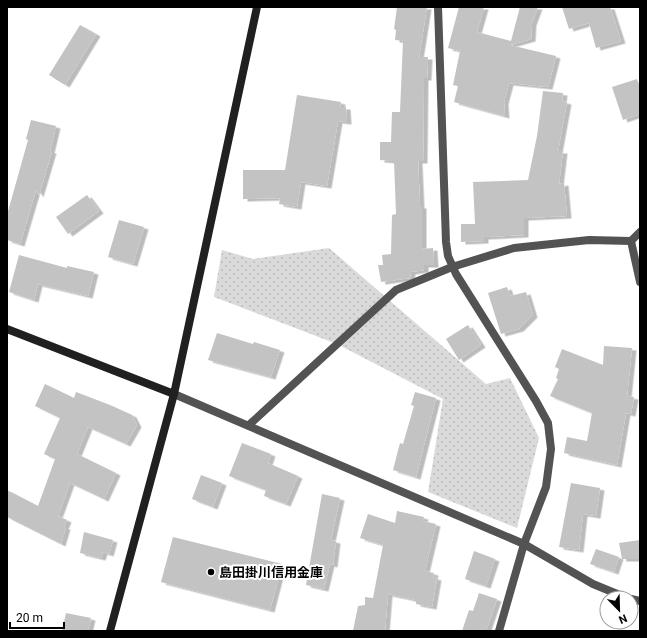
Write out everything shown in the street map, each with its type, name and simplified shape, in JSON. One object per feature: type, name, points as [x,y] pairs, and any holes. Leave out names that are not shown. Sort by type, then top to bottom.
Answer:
[{"type":"street","points":[[110,631],[174,394],[256,7]]},
{"type":"street","points":[[438,7],[446,242],[452,266],[536,401],[548,423],[552,449],[546,487],[524,544],[499,631]]},
{"type":"street","points":[[249,425],[396,290],[452,266],[514,248],[589,240],[631,241],[640,232]]},
{"type":"street","points":[[631,241],[640,282]]},
{"type":"street","points":[[7,329],[249,425],[524,544],[593,584],[608,590]]},
{"type":"shaded area","points":[[329,248],[486,384],[510,378],[539,438],[517,528],[428,492],[443,399],[337,344],[214,297],[222,250],[253,259]]},
{"type":"building","points":[[397,7],[427,7],[419,57],[428,57],[427,78],[424,78],[423,161],[418,161],[420,206],[422,206],[422,249],[433,248],[434,265],[424,265],[424,270],[411,272],[410,278],[381,282],[378,265],[383,265],[382,255],[391,254],[392,215],[396,214],[394,161],[380,160],[380,142],[391,142],[392,112],[400,112],[403,41],[395,40],[396,30],[394,29]]},
{"type":"building","points":[[459,7],[484,7],[477,32],[511,41],[520,7],[538,7],[532,23],[531,39],[510,45],[556,56],[548,87],[509,83],[504,102],[505,116],[454,102],[458,86],[453,85],[460,51],[448,48]]},
{"type":"building","points":[[562,7],[610,7],[621,41],[596,48],[589,23],[569,29]]},
{"type":"building","points":[[80,25],[96,34],[65,85],[49,75]]},
{"type":"building","points":[[637,79],[640,88],[640,114],[623,120],[612,87]]},
{"type":"building","points":[[543,91],[563,93],[562,101],[567,102],[558,151],[563,151],[559,184],[564,183],[567,216],[524,218],[524,235],[484,237],[484,241],[461,242],[461,224],[475,224],[473,182],[528,180],[537,136]]},
{"type":"building","points":[[297,95],[341,102],[340,107],[346,107],[347,122],[338,121],[327,186],[301,182],[297,207],[279,204],[280,198],[243,199],[243,170],[285,170]]},
{"type":"building","points":[[31,120],[56,126],[50,151],[52,151],[39,195],[36,190],[20,244],[7,240],[7,215],[28,140],[26,139]]},
{"type":"building","points":[[87,195],[99,211],[68,234],[56,217]]},
{"type":"building","points":[[119,220],[144,227],[133,264],[108,257]]},
{"type":"building","points":[[19,255],[67,268],[67,266],[94,272],[88,296],[38,284],[34,300],[9,292]]},
{"type":"building","points":[[507,287],[510,296],[526,292],[533,315],[519,329],[501,334],[488,293]]},
{"type":"building","points":[[468,325],[481,345],[459,360],[446,339]]},
{"type":"building","points":[[217,333],[253,344],[254,342],[280,350],[271,377],[208,360]]},
{"type":"building","points":[[604,346],[632,348],[627,396],[634,397],[631,414],[626,413],[617,465],[564,453],[567,437],[587,441],[592,413],[550,396],[558,379],[556,378],[559,369],[555,367],[562,349],[603,365]]},
{"type":"building","points":[[45,384],[74,398],[76,392],[110,405],[132,415],[137,425],[126,444],[88,427],[77,454],[116,473],[104,499],[70,483],[58,516],[67,520],[64,527],[66,527],[61,544],[7,517],[7,490],[38,506],[55,459],[44,454],[60,418],[35,406]]},
{"type":"building","points":[[415,392],[436,398],[416,477],[393,470],[400,443],[403,444],[414,406],[411,405]]},
{"type":"building","points":[[242,443],[271,454],[268,463],[298,476],[286,504],[264,496],[266,490],[229,476]]},
{"type":"building","points":[[201,475],[222,483],[213,507],[192,499]]},
{"type":"building","points":[[571,483],[600,488],[596,516],[583,514],[579,550],[559,547]]},
{"type":"building","points":[[322,494],[340,498],[331,540],[336,541],[333,565],[330,564],[324,589],[306,585]]},
{"type":"building","points":[[397,511],[424,517],[423,521],[436,524],[425,571],[434,573],[433,577],[437,578],[432,607],[416,604],[416,600],[388,594],[385,631],[353,631],[358,606],[365,605],[365,597],[373,598],[383,545],[360,538],[368,514],[395,523]]},
{"type":"building","points":[[84,532],[113,540],[109,554],[103,552],[101,558],[80,553]]},
{"type":"building","points":[[173,537],[282,564],[270,610],[161,582]]},
{"type":"building","points":[[640,540],[640,559],[622,559],[619,543]]},
{"type":"building","points":[[596,549],[619,557],[614,572],[590,564]]},
{"type":"building","points":[[474,551],[495,559],[486,586],[465,579]]},
{"type":"building","points":[[479,593],[497,599],[486,631],[462,631],[469,610],[473,611]]},
{"type":"building","points":[[66,613],[91,618],[88,631],[62,631]]},
{"type":"place","name":"島田掛川信用金庫","points":[[211,572]]}]
